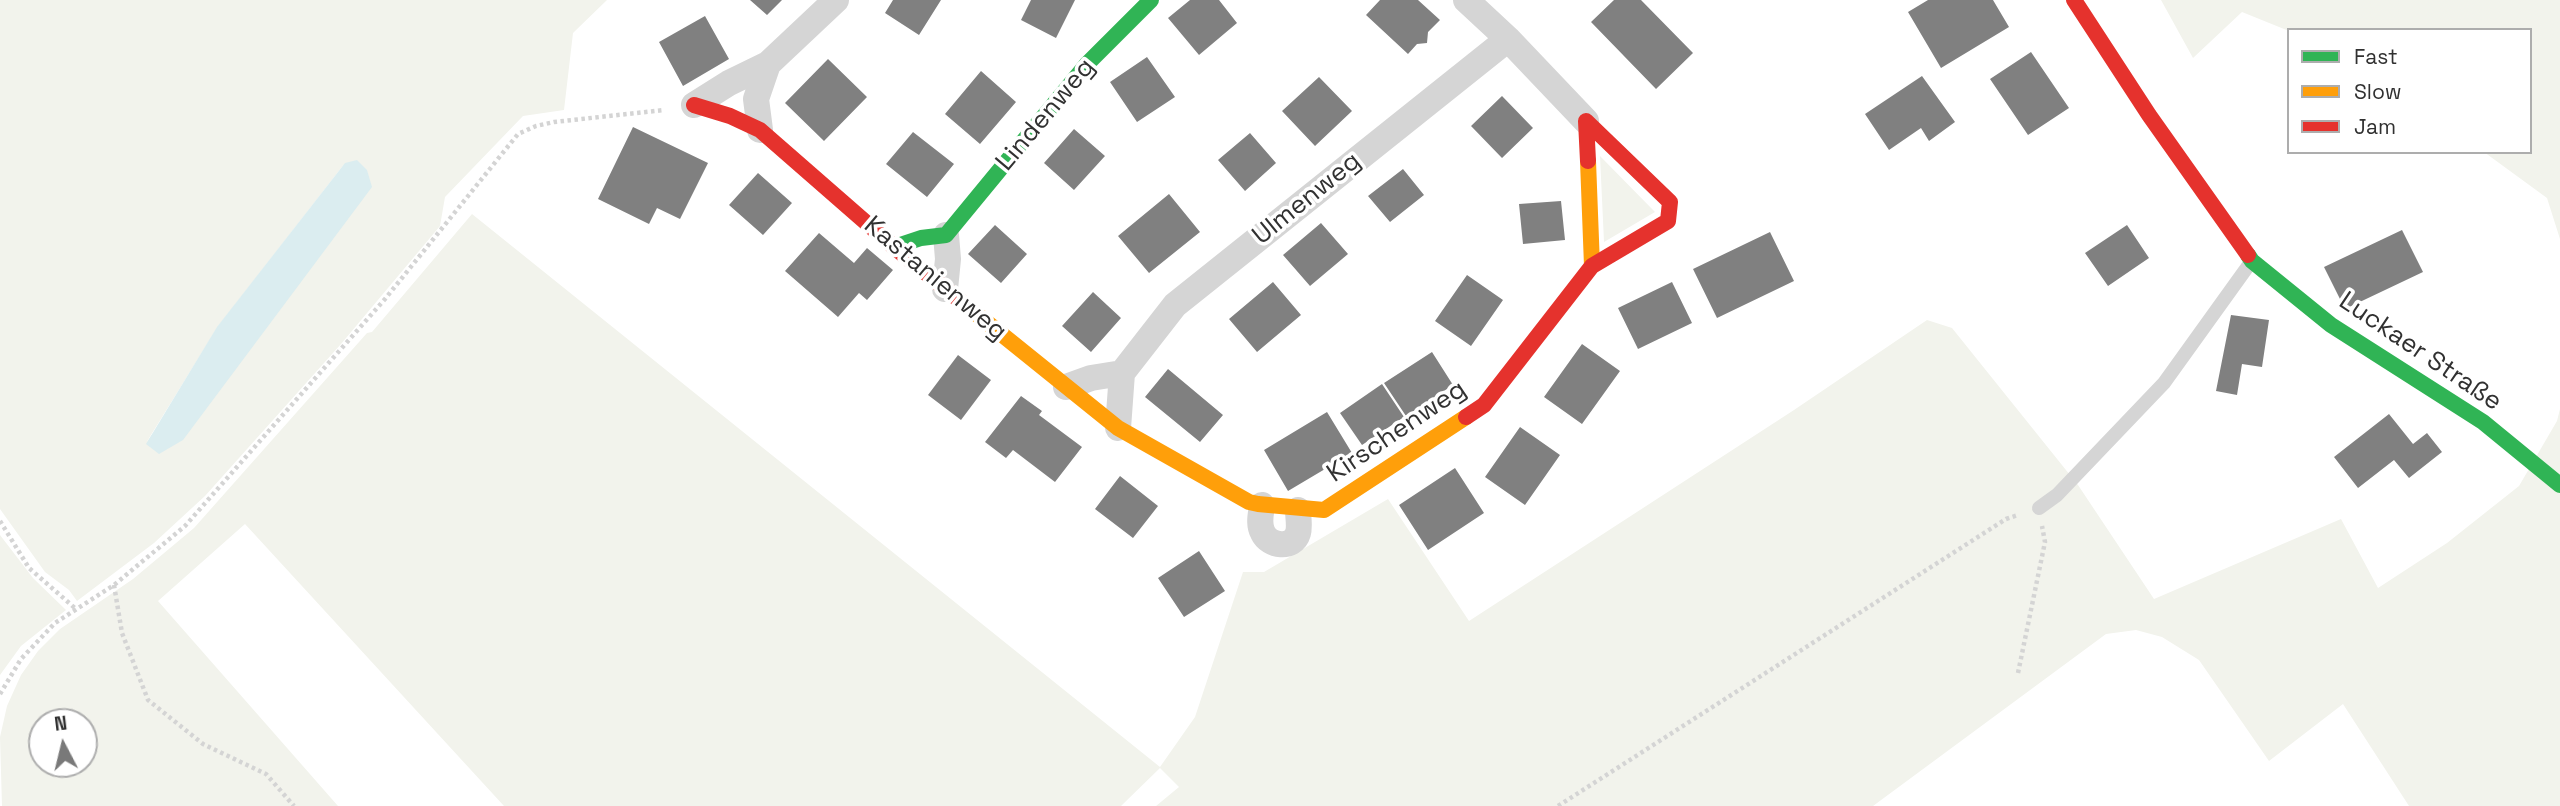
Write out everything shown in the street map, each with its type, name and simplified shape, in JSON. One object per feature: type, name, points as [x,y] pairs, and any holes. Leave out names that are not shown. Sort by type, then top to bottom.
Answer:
[{"type":"street","points":[[694,105],[729,83],[768,64],[836,0]]},
{"type":"street","name":"Lindenweg","points":[[946,235],[1086,65],[1152,0]]},
{"type":"street","points":[[1466,0],[1586,121],[1592,265]]},
{"type":"street","name":"Luckaer Straße","points":[[2074,0],[2149,115],[2252,261],[2331,325],[2483,422],[2560,485]]},
{"type":"street","name":"Ulmenweg","points":[[1122,373],[1175,306],[1508,40]]},
{"type":"street","points":[[760,130],[756,99],[768,64]]},
{"type":"street","name":"Kastanienweg","points":[[694,105],[730,116],[760,130],[944,289],[1118,428],[1255,504]]},
{"type":"street","name":"Kirschenweg","points":[[1255,504],[1298,510],[1324,510],[1485,405],[1592,265],[1668,221],[1670,202],[1586,121]]},
{"type":"street","points":[[894,247],[920,238],[946,235],[948,259],[944,289]]},
{"type":"street","points":[[1066,387],[1091,378],[1122,373],[1118,428]]},
{"type":"street","points":[[1255,504],[1261,531],[1267,539],[1277,544],[1296,538],[1299,531],[1298,510]]},
{"type":"lane","points":[[2039,508],[2057,495],[2164,383],[2252,261]]},
{"type":"path","points":[[0,694],[21,659],[55,623],[114,585],[185,526],[385,299],[518,134],[554,122],[694,105]]},
{"type":"path","points":[[1558,806],[2006,519],[2039,508],[2045,542],[2018,673]]},
{"type":"path","points":[[0,521],[29,568],[76,609]]},
{"type":"path","points":[[114,585],[122,633],[148,700],[203,744],[266,774],[294,806]]},
{"type":"shaded area","points":[[0,0],[607,0],[573,33],[564,110],[523,116],[445,197],[440,226],[341,344],[205,496],[154,543],[77,601],[69,590],[45,572],[0,509]],"holes":[[[345,163],[146,443],[217,328]]]},
{"type":"shaded area","points":[[2161,0],[2560,0],[2560,239],[2547,198],[2487,154],[2532,154],[2532,28],[2287,28],[2287,30],[2242,12],[2193,58]]},
{"type":"shaded area","points":[[1600,156],[1655,212],[1604,242]]},
{"type":"shaded area","points":[[357,160],[367,170],[372,187],[183,440],[159,454],[146,444],[217,327],[345,163]]},
{"type":"shaded area","points":[[472,214],[1160,767],[1195,717],[1243,572],[1264,572],[1388,499],[1469,621],[1794,410],[1927,320],[1952,328],[2078,485],[2154,599],[2341,519],[2378,588],[2447,543],[2519,486],[2557,421],[2560,409],[2560,806],[2409,806],[2343,704],[2269,761],[2199,660],[2162,637],[2136,630],[2106,634],[1873,806],[1156,806],[1179,787],[1160,768],[1121,806],[504,806],[245,524],[158,601],[338,806],[2,806],[0,737],[7,706],[21,675],[38,651],[60,629],[133,579],[194,528],[367,333],[372,332]]},
{"type":"shaded area","points":[[0,535],[33,578],[66,610],[21,646],[0,675]]},
{"type":"building","points":[[750,0],[782,0],[767,15]]},
{"type":"building","points":[[893,0],[941,0],[919,35],[885,13]]},
{"type":"building","points":[[1031,0],[1075,0],[1056,38],[1021,20]]},
{"type":"building","points":[[1190,0],[1219,0],[1237,23],[1199,55],[1168,18]]},
{"type":"building","points":[[1380,0],[1418,0],[1440,20],[1428,32],[1427,43],[1417,44],[1408,54],[1366,15]]},
{"type":"building","points":[[1614,0],[1641,0],[1693,53],[1656,89],[1591,22]]},
{"type":"building","points":[[1928,0],[1993,0],[2009,27],[1941,68],[1908,12]]},
{"type":"building","points":[[705,16],[729,59],[683,86],[659,42]]},
{"type":"building","points":[[2031,52],[2069,108],[2028,135],[1990,79]]},
{"type":"building","points":[[1147,57],[1175,97],[1137,122],[1110,82]]},
{"type":"building","points":[[828,59],[867,97],[824,141],[785,103]]},
{"type":"building","points":[[981,71],[1016,102],[980,144],[945,114]]},
{"type":"building","points":[[1922,76],[1955,122],[1929,141],[1921,128],[1889,150],[1865,114]]},
{"type":"building","points":[[1319,77],[1352,111],[1315,146],[1282,111]]},
{"type":"building","points":[[1502,96],[1533,128],[1502,158],[1471,126]]},
{"type":"building","points":[[633,127],[708,163],[680,219],[657,208],[649,224],[598,199]]},
{"type":"building","points":[[1074,129],[1105,156],[1074,190],[1044,163]]},
{"type":"building","points":[[913,132],[954,164],[927,197],[886,164]]},
{"type":"building","points":[[1250,133],[1276,163],[1245,191],[1218,160]]},
{"type":"building","points":[[1403,169],[1424,195],[1390,222],[1368,196]]},
{"type":"building","points":[[758,173],[792,203],[763,235],[729,205]]},
{"type":"building","points":[[1169,194],[1200,232],[1149,273],[1118,236]]},
{"type":"building","points":[[1561,201],[1565,240],[1523,244],[1519,204]]},
{"type":"building","points":[[1321,223],[1348,254],[1310,286],[1283,255]]},
{"type":"building","points":[[995,225],[1027,254],[1001,283],[968,254]]},
{"type":"building","points":[[2127,225],[2149,258],[2108,286],[2085,253]]},
{"type":"building","points":[[2402,230],[2423,272],[2345,309],[2324,267]]},
{"type":"building","points":[[1770,232],[1794,281],[1717,318],[1693,269]]},
{"type":"building","points":[[819,233],[854,263],[867,248],[893,270],[867,300],[859,293],[838,317],[785,271]]},
{"type":"building","points":[[1467,275],[1503,300],[1471,346],[1435,321]]},
{"type":"building","points":[[1273,282],[1301,315],[1257,352],[1229,319]]},
{"type":"building","points":[[1672,282],[1692,323],[1638,349],[1618,308]]},
{"type":"building","points":[[1093,292],[1121,318],[1091,352],[1062,326]]},
{"type":"building","points":[[2231,315],[2269,320],[2262,367],[2242,364],[2237,395],[2216,391]]},
{"type":"building","points":[[1582,344],[1620,371],[1582,424],[1544,397]]},
{"type":"building","points":[[1432,352],[1453,385],[1406,416],[1384,383]]},
{"type":"building","points":[[958,355],[991,380],[961,420],[928,395]]},
{"type":"building","points":[[1168,369],[1223,415],[1200,442],[1145,397]]},
{"type":"building","points":[[1382,384],[1404,417],[1362,445],[1340,413]]},
{"type":"building","points":[[1021,396],[1042,411],[1039,415],[1082,447],[1055,482],[1013,450],[1006,458],[985,442]]},
{"type":"building","points":[[1327,412],[1352,453],[1288,491],[1264,450]]},
{"type":"building","points":[[2389,414],[2413,444],[2427,433],[2442,452],[2409,478],[2394,460],[2358,488],[2334,457]]},
{"type":"building","points":[[1520,427],[1560,455],[1525,505],[1485,477]]},
{"type":"building","points":[[1455,468],[1484,513],[1428,550],[1399,505]]},
{"type":"building","points":[[1120,476],[1158,506],[1133,538],[1095,509]]},
{"type":"building","points":[[1199,551],[1225,591],[1184,617],[1158,578]]},
{"type":"traffic: fast","points":[[894,247],[921,238],[946,235],[1086,65],[1151,0]]},
{"type":"traffic: fast","points":[[2248,255],[2331,325],[2483,422],[2560,485]]},
{"type":"traffic: slow","points":[[1588,161],[1592,266]]},
{"type":"traffic: slow","points":[[974,312],[1118,428],[1249,502],[1258,504],[1324,510],[1466,417]]},
{"type":"traffic: jam","points":[[2074,0],[2149,115],[2248,255]]},
{"type":"traffic: jam","points":[[694,105],[730,116],[760,130],[894,247],[974,312]]},
{"type":"traffic: jam","points":[[1466,417],[1484,405],[1592,266],[1668,221],[1670,202],[1586,121],[1588,161]]}]
